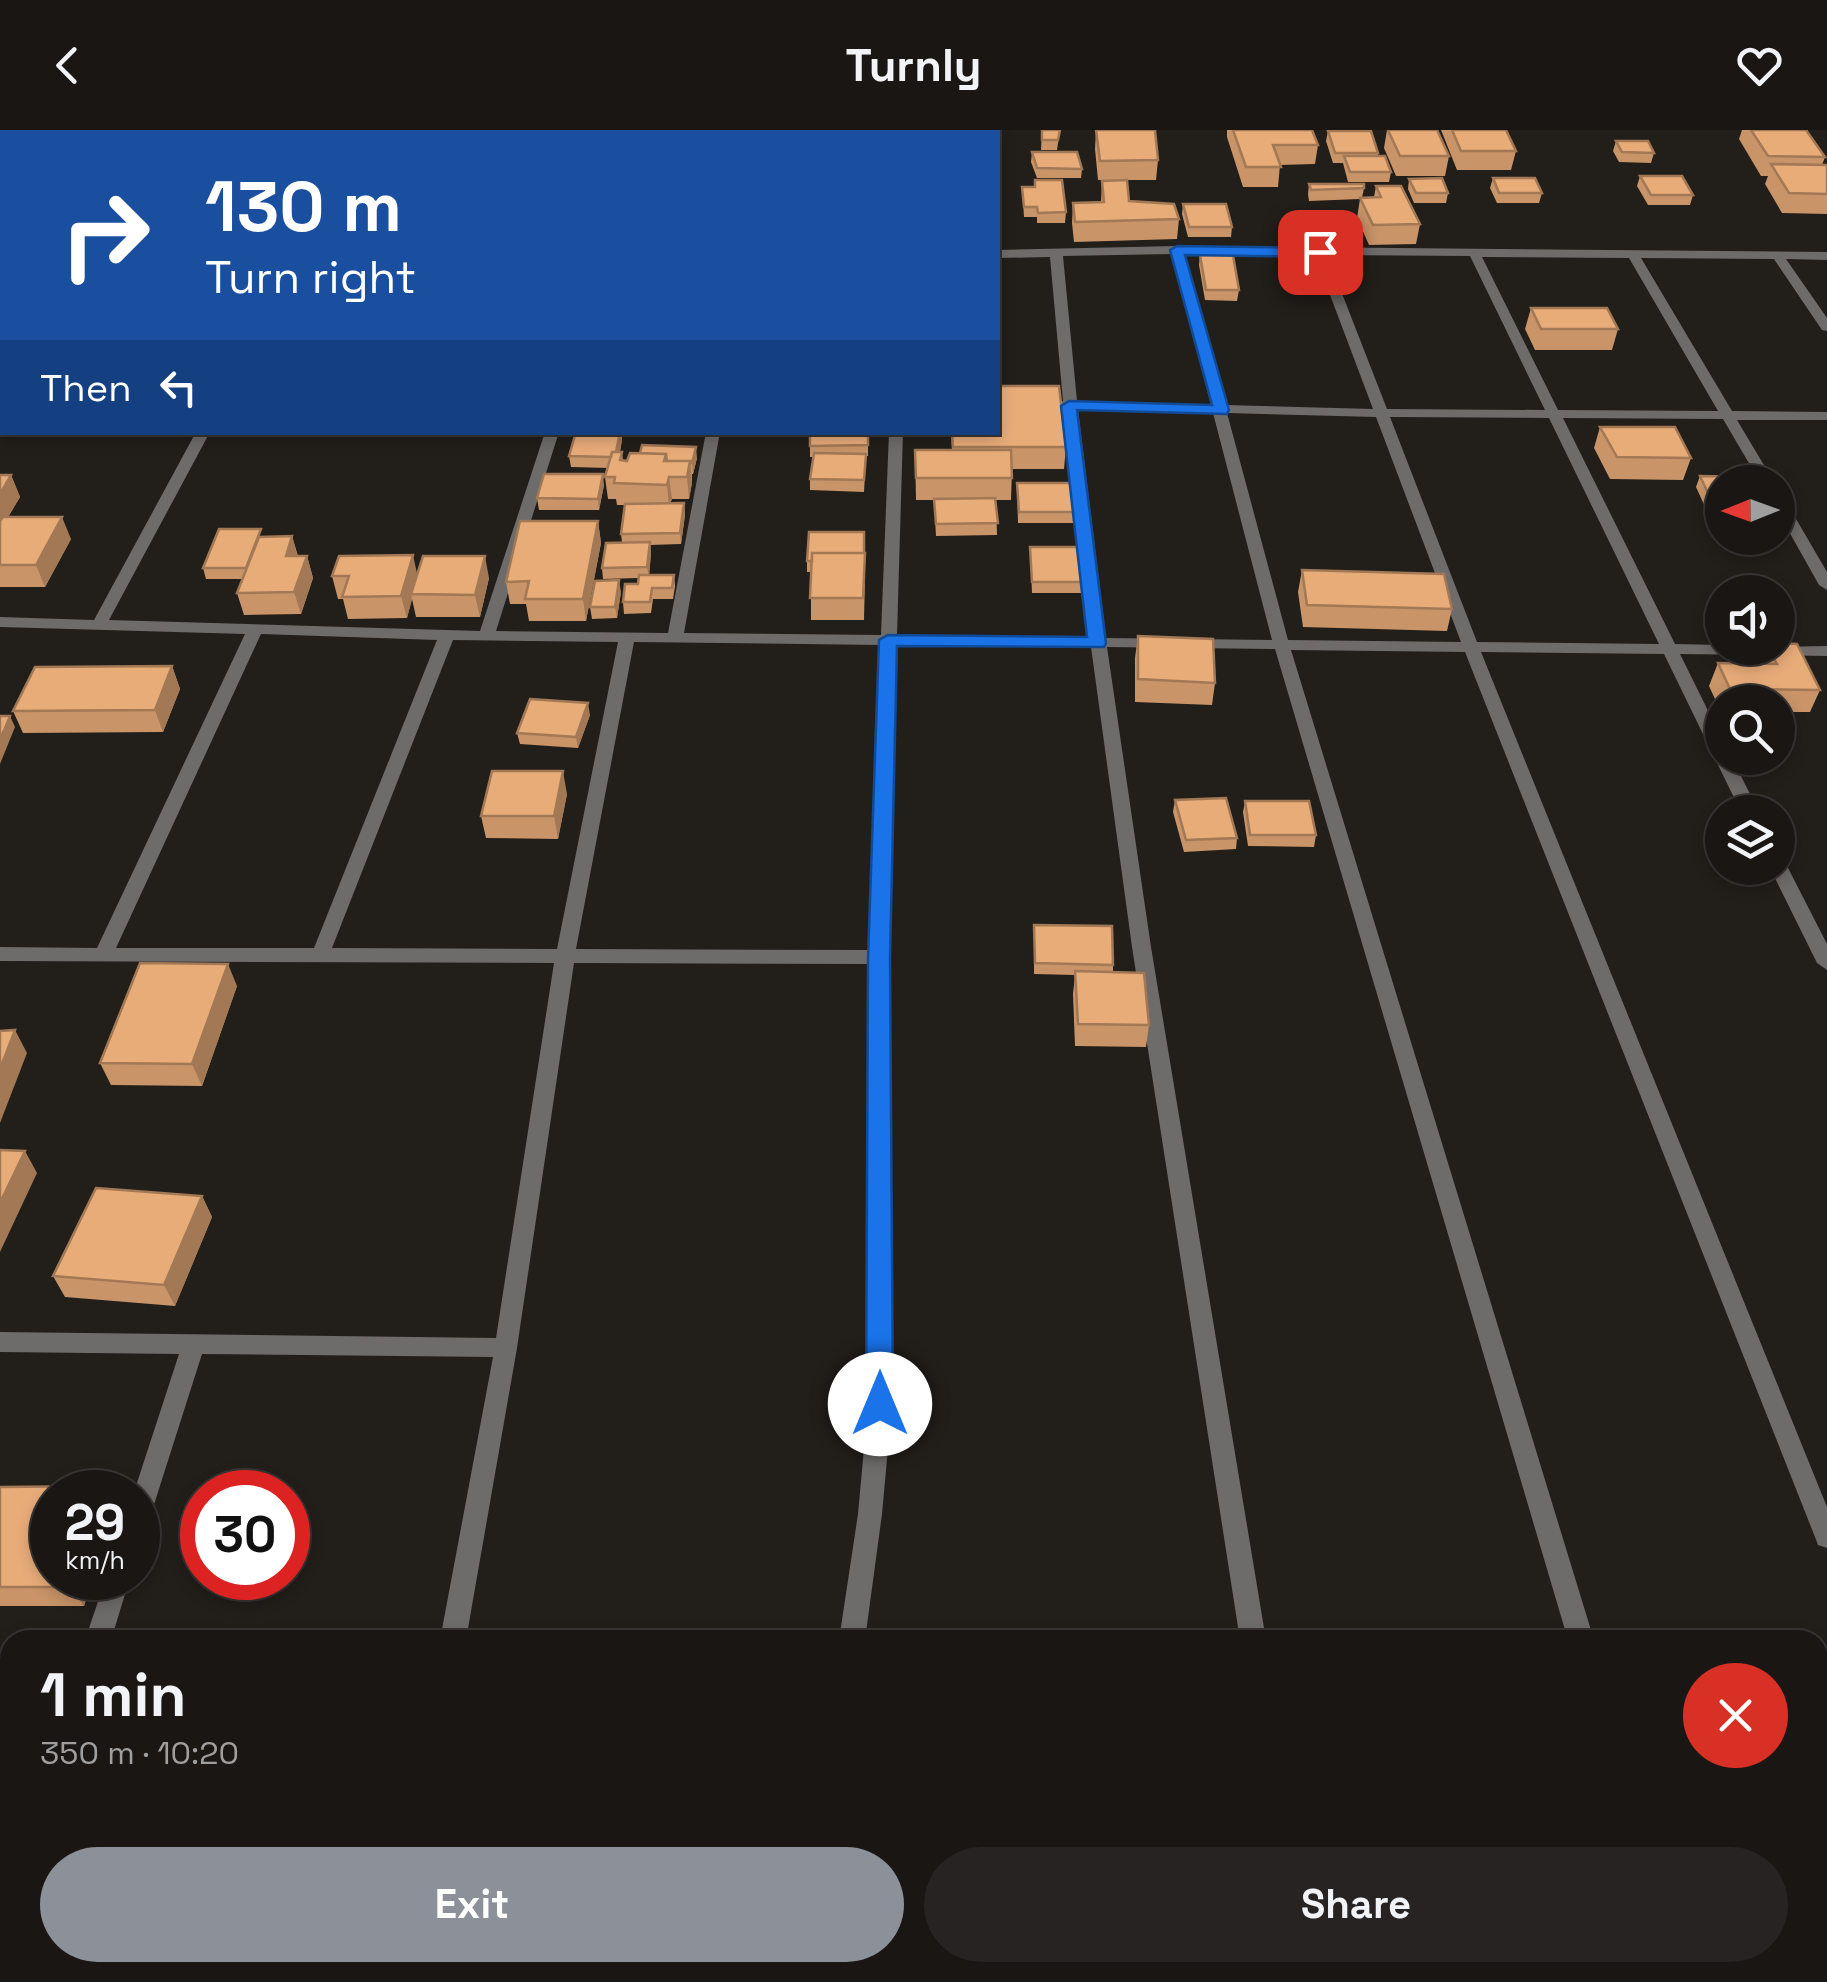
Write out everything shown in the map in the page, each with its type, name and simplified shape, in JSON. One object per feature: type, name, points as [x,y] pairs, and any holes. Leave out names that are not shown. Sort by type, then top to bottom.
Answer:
[{"type":"street","points":[[1177,250],[1282,646],[1578,1630]]},
{"type":"street","points":[[1000,254],[1177,250],[1827,256]]},
{"type":"street","points":[[1056,252],[1060,406],[1251,1630]]},
{"type":"street","points":[[1320,252],[1472,649],[1827,1537]]},
{"type":"street","points":[[1475,255],[1741,795]]},
{"type":"street","points":[[1777,255],[1827,327]]},
{"type":"street","points":[[1634,256],[1758,465]]},
{"type":"street","points":[[1060,406],[1827,416]]},
{"type":"street","points":[[100,623],[201,435]]},
{"type":"street","points":[[487,635],[551,435]]},
{"type":"street","points":[[675,636],[712,435]]},
{"type":"street","points":[[853,1630],[880,1404],[879,958],[896,435]]},
{"type":"street","points":[[1795,529],[1827,585]]},
{"type":"street","points":[[0,622],[487,635],[1827,651]]},
{"type":"street","points":[[103,956],[256,628]]},
{"type":"street","points":[[320,956],[448,634]]},
{"type":"street","points":[[455,1630],[506,1348],[566,956],[627,636]]},
{"type":"street","points":[[1788,885],[1827,963]]},
{"type":"street","points":[[0,954],[879,958]]},
{"type":"street","points":[[0,1342],[506,1348]]},
{"type":"street","points":[[153,1470],[194,1342]]},
{"type":"street","points":[[101,1630],[111,1600]]},
{"type":"building","points":[[1042,130],[1060,130],[1058,140],[1042,140]]},
{"type":"building","points":[[1096,130],[1155,130],[1158,160],[1100,161]]},
{"type":"building","points":[[1233,130],[1312,130],[1318,145],[1273,145],[1281,167],[1246,167]]},
{"type":"building","points":[[1388,130],[1437,130],[1449,156],[1400,156]]},
{"type":"building","points":[[1452,130],[1506,130],[1516,151],[1461,151]]},
{"type":"building","points":[[1751,130],[1806,130],[1825,157],[1768,156]]},
{"type":"building","points":[[1328,131],[1371,131],[1378,153],[1335,153]]},
{"type":"building","points":[[1616,141],[1648,141],[1654,153],[1622,152]]},
{"type":"building","points":[[1032,152],[1077,152],[1082,169],[1037,168]]},
{"type":"building","points":[[1344,156],[1385,156],[1391,172],[1350,172]]},
{"type":"building","points":[[1771,164],[1827,165],[1827,194],[1789,193]]},
{"type":"building","points":[[1640,176],[1682,176],[1693,195],[1651,195]]},
{"type":"building","points":[[1442,178],[1448,193],[1416,193],[1409,179]]},
{"type":"building","points":[[1493,178],[1535,178],[1542,193],[1499,193]]},
{"type":"building","points":[[1035,180],[1062,180],[1066,212],[1038,213],[1037,207],[1024,207],[1022,187],[1035,187]]},
{"type":"building","points":[[1127,180],[1129,201],[1174,204],[1179,219],[1075,222],[1073,203],[1104,202],[1102,181]]},
{"type":"building","points":[[1309,184],[1364,184],[1364,188],[1311,190]]},
{"type":"building","points":[[1376,186],[1401,186],[1420,224],[1373,225],[1360,198],[1381,197]]},
{"type":"building","points":[[1183,204],[1226,204],[1232,227],[1189,227]]},
{"type":"building","points":[[1200,255],[1233,255],[1239,290],[1206,290]]},
{"type":"building","points":[[1531,308],[1607,308],[1618,329],[1541,329]]},
{"type":"building","points":[[1000,386],[1059,386],[1066,447],[953,447],[952,435],[1000,435]]},
{"type":"building","points":[[1600,427],[1675,427],[1691,458],[1617,457]]},
{"type":"building","points":[[575,435],[619,435],[611,457],[569,456]]},
{"type":"building","points":[[810,435],[868,435],[868,445],[810,446]]},
{"type":"building","points":[[642,445],[696,447],[690,463],[667,461],[666,454],[640,453]]},
{"type":"building","points":[[915,450],[1011,450],[1012,478],[916,478]]},
{"type":"building","points":[[612,452],[622,452],[620,460],[627,461],[630,453],[666,454],[664,461],[690,461],[687,477],[669,477],[667,485],[614,483],[615,477],[605,477]]},
{"type":"building","points":[[814,453],[866,454],[864,480],[810,479]]},
{"type":"building","points":[[544,474],[603,474],[598,499],[537,498]]},
{"type":"building","points":[[0,475],[11,475],[0,494]]},
{"type":"building","points":[[1017,483],[1071,483],[1074,512],[1019,512]]},
{"type":"building","points":[[995,498],[998,523],[936,524],[934,499]]},
{"type":"building","points":[[684,503],[680,533],[621,534],[625,504]]},
{"type":"building","points":[[3,517],[62,517],[36,565],[0,565]]},
{"type":"building","points":[[520,521],[598,521],[583,599],[525,599],[529,581],[506,582]]},
{"type":"building","points":[[219,529],[261,529],[246,568],[203,568]]},
{"type":"building","points":[[809,532],[864,532],[864,553],[812,553],[812,561],[807,561]]},
{"type":"building","points":[[292,536],[286,556],[307,556],[294,592],[237,593],[259,537]]},
{"type":"building","points":[[650,542],[647,567],[602,568],[606,543]]},
{"type":"building","points":[[1030,547],[1078,547],[1082,582],[1032,582]]},
{"type":"building","points":[[812,553],[865,553],[863,598],[810,598]]},
{"type":"building","points":[[413,555],[401,596],[342,597],[349,576],[332,576],[339,556]]},
{"type":"building","points":[[423,556],[485,556],[475,595],[411,594]]},
{"type":"building","points":[[1302,570],[1444,574],[1452,609],[1307,605]]},
{"type":"building","points":[[639,575],[674,575],[672,588],[652,588],[650,602],[623,602],[625,584],[638,584]]},
{"type":"building","points":[[619,580],[615,607],[590,607],[595,581]]},
{"type":"building","points":[[1138,636],[1213,639],[1215,683],[1138,679]]},
{"type":"building","points":[[1797,644],[1820,690],[1795,690],[1795,685],[1728,685],[1719,665],[1795,665]]},
{"type":"building","points":[[172,666],[155,710],[13,711],[35,667]]},
{"type":"building","points":[[530,699],[588,703],[576,737],[517,733]]},
{"type":"building","points":[[0,716],[10,716],[0,740]]},
{"type":"building","points":[[492,771],[563,771],[554,816],[481,816]]},
{"type":"building","points":[[1226,798],[1237,838],[1186,840],[1175,800]]},
{"type":"building","points":[[1245,801],[1309,801],[1316,835],[1250,835]]},
{"type":"building","points":[[1034,925],[1112,926],[1113,965],[1035,963]]},
{"type":"building","points":[[140,963],[228,964],[192,1064],[100,1063]]},
{"type":"building","points":[[1075,971],[1144,973],[1149,1025],[1078,1024]]},
{"type":"building","points":[[15,1030],[0,1069],[0,1031]]},
{"type":"building","points":[[0,1150],[25,1151],[0,1203]]},
{"type":"building","points":[[96,1188],[202,1196],[164,1285],[53,1276]]},
{"type":"building","points":[[0,1487],[30,1487],[30,1587],[0,1587]]},
{"type":"route","points":[[880,1404],[879,958],[888,640],[1097,643],[1069,406],[1221,410],[1177,250],[1320,252]]}]
